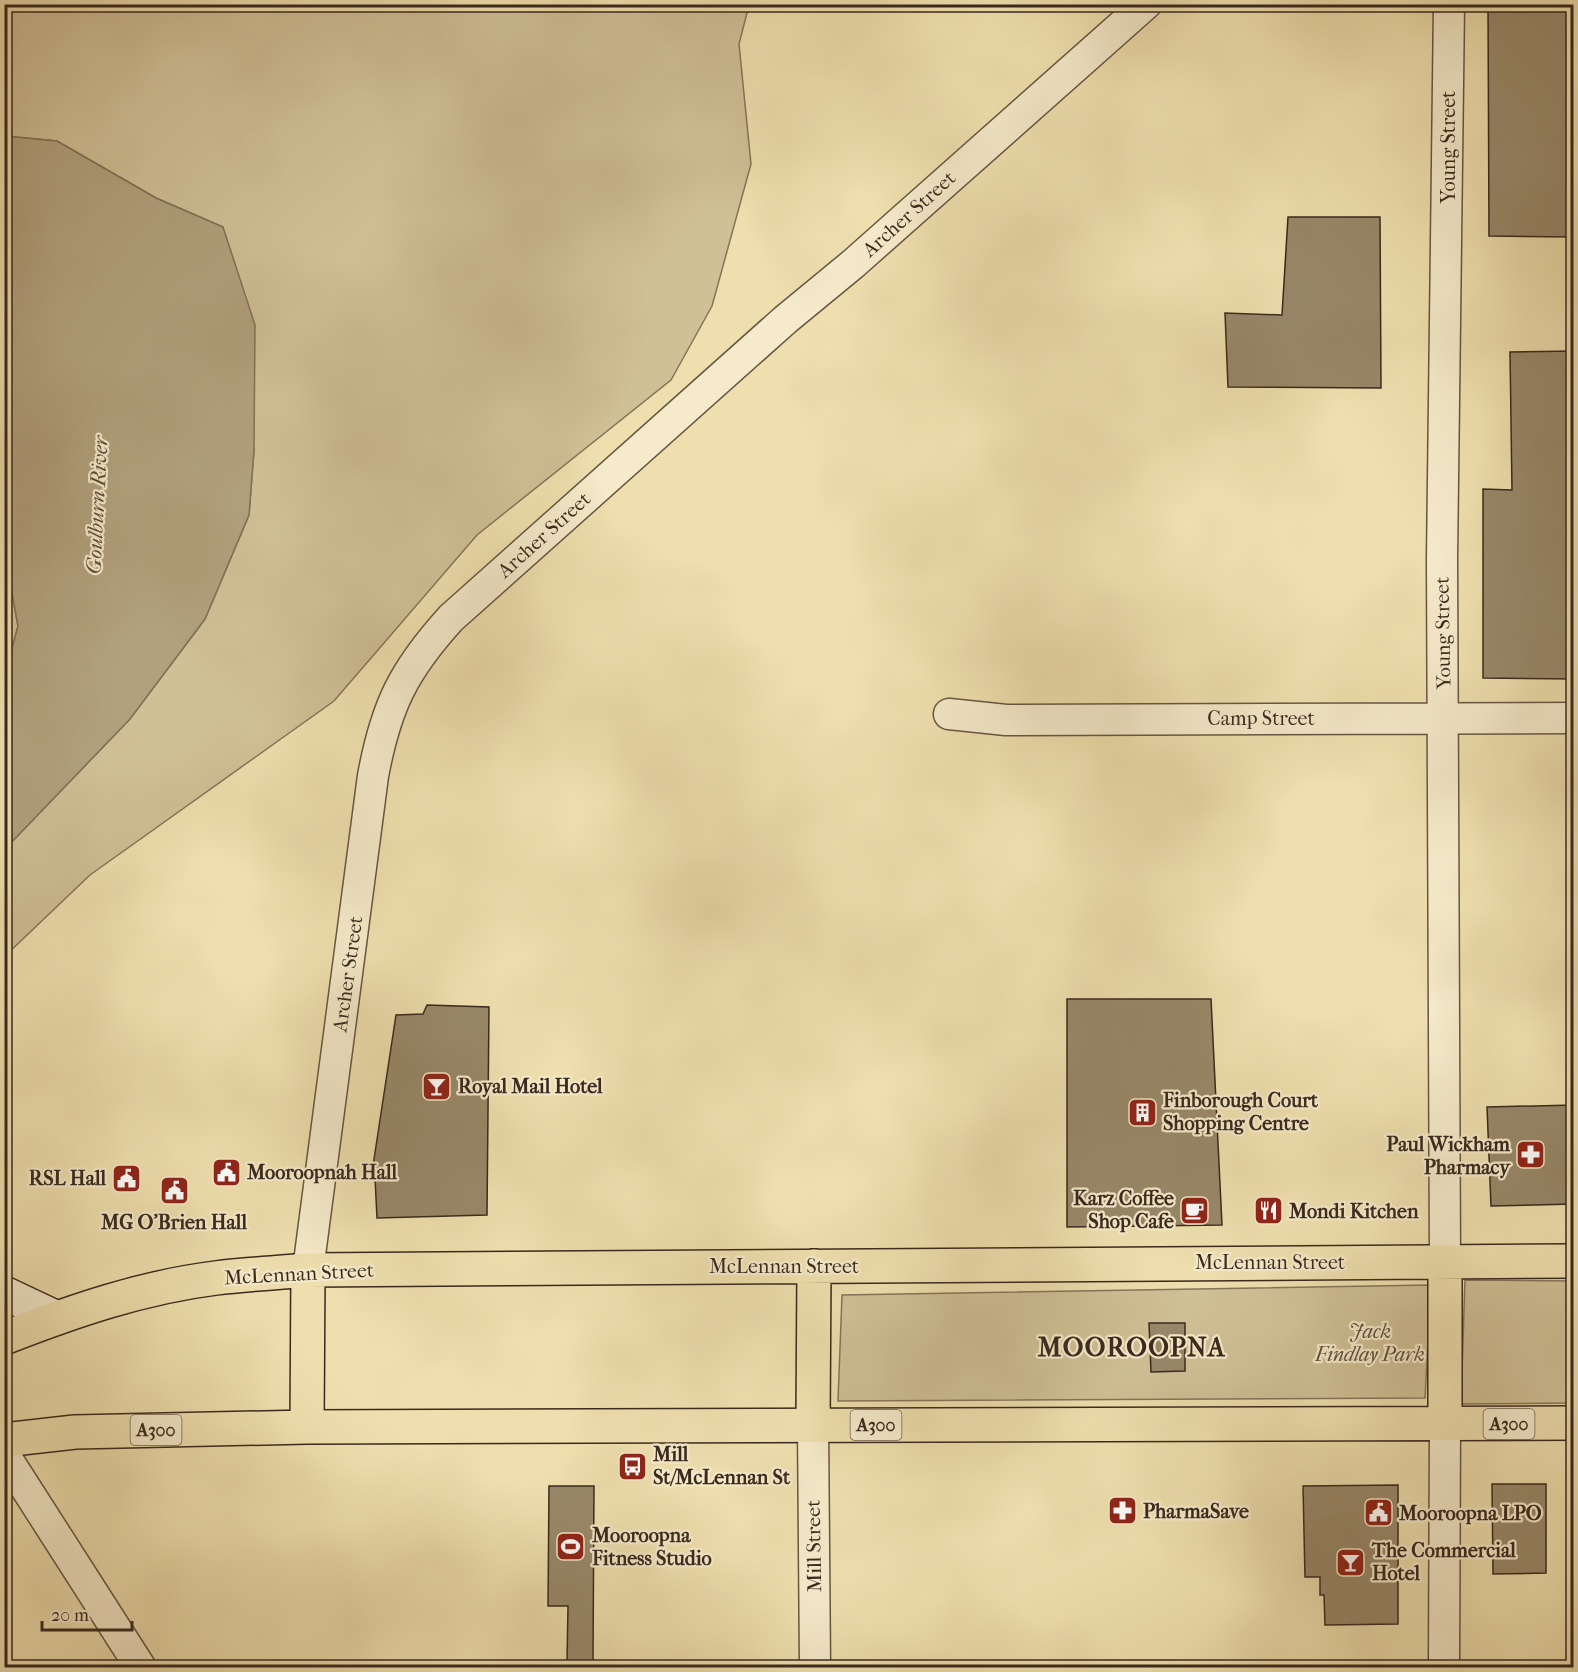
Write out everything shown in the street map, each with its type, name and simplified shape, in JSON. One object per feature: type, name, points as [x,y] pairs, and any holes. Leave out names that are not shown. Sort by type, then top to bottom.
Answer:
[{"type":"highway","name":"McLennan Street","points":[[4,1338],[128,1295],[215,1278],[308,1270],[1574,1260]]},
{"type":"highway","points":[[1445,1261],[1445,1424]]},
{"type":"highway","points":[[813,1425],[814,1266]]},
{"type":"highway","points":[[307,1427],[308,1270]]},
{"type":"highway","name":"A300","points":[[4,1440],[75,1432],[307,1427],[1574,1423]]},
{"type":"street","name":"Archer Street","points":[[308,1270],[373,776],[386,717],[410,668],[451,618],[785,320],[853,264],[1146,4]]},
{"type":"street","name":"Young Street","points":[[1445,1261],[1442,548],[1449,4]]},
{"type":"street","name":"Camp Street","points":[[949,714],[1006,720],[1574,718]]},
{"type":"street","points":[[4,1293],[57,1318]]},
{"type":"street","points":[[1444,1668],[1445,1424]]},
{"type":"street","name":"Mill Street","points":[[813,1425],[815,1668]]},
{"type":"street","points":[[4,1454],[141,1668]]},
{"type":"green space","points":[[5,5],[749,5],[739,44],[751,164],[712,306],[671,380],[477,535],[334,701],[90,875],[5,956],[5,849],[130,719],[205,619],[249,515],[254,450],[223,227],[156,198],[57,141],[5,136]]},
{"type":"green space","points":[[4,549],[18,626],[5,675],[4,675]]},
{"type":"green space","name":"Jack Findlay Park","points":[[1465,1280],[1573,1281],[1573,1403],[1461,1404]]},
{"type":"green space","name":"Jack Findlay Park","points":[[1431,1285],[1425,1398],[838,1401],[842,1295]]},
{"type":"water","name":"Goulburn River","points":[[5,136],[57,141],[156,198],[223,227],[255,325],[254,450],[249,515],[205,619],[130,719],[5,849],[5,675],[18,626],[4,549]]},
{"type":"building","points":[[1488,4],[1574,4],[1574,237],[1489,236]]},
{"type":"building","points":[[1288,217],[1380,217],[1381,388],[1228,387],[1225,313],[1282,315]]},
{"type":"building","points":[[1574,351],[1574,679],[1483,678],[1483,489],[1512,490],[1510,352]]},
{"type":"building","name":"Finborough Court Shopping Centre","points":[[1067,999],[1211,999],[1222,1225],[1067,1227]]},
{"type":"building","name":"Royal Mail Hotel","points":[[427,1005],[489,1007],[487,1215],[377,1218],[375,1178],[371,1179],[396,1015],[423,1014]]},
{"type":"building","name":"Paul Wickham Pharmacy","points":[[1574,1105],[1574,1204],[1491,1206],[1487,1107]]},
{"type":"building","points":[[1149,1323],[1185,1323],[1185,1371],[1151,1372]]},
{"type":"building","points":[[1492,1484],[1546,1484],[1546,1573],[1493,1574]]},
{"type":"building","name":"The Commercial Hotel","points":[[1398,1485],[1398,1624],[1325,1625],[1324,1595],[1320,1595],[1320,1577],[1305,1577],[1303,1486]]},
{"type":"building","name":"Mooroopna Fitness Studio","points":[[549,1486],[594,1486],[593,1662],[567,1661],[568,1606],[548,1606]]},
{"type":"place","name":"Royal Mail Hotel","points":[[437,1086]]},
{"type":"place","name":"Finborough Court Shopping Centre","points":[[1142,1112]]},
{"type":"place","name":"Paul Wickham Pharmacy","points":[[1531,1155]]},
{"type":"place","name":"Mooroopnah Hall","points":[[226,1172]]},
{"type":"place","name":"RSL Hall","points":[[127,1178]]},
{"type":"place","name":"MG O'Brien Hall","points":[[174,1191]]},
{"type":"place","name":"Karz Coffee Shop Cafe","points":[[1195,1210]]},
{"type":"place","name":"Mondi Kitchen","points":[[1268,1211]]},
{"type":"place","name":"Mill St/McLennan St","points":[[632,1466]]},
{"type":"place","name":"PharmaSave","points":[[1122,1511]]},
{"type":"place","name":"Mooroopna LPO","points":[[1378,1513]]},
{"type":"place","name":"Mooroopna Fitness Studio","points":[[571,1546]]},
{"type":"place","name":"The Commercial Hotel","points":[[1351,1562]]},
{"type":"district","name":"MOOROOPNA","points":[[1132,1347]]}]
